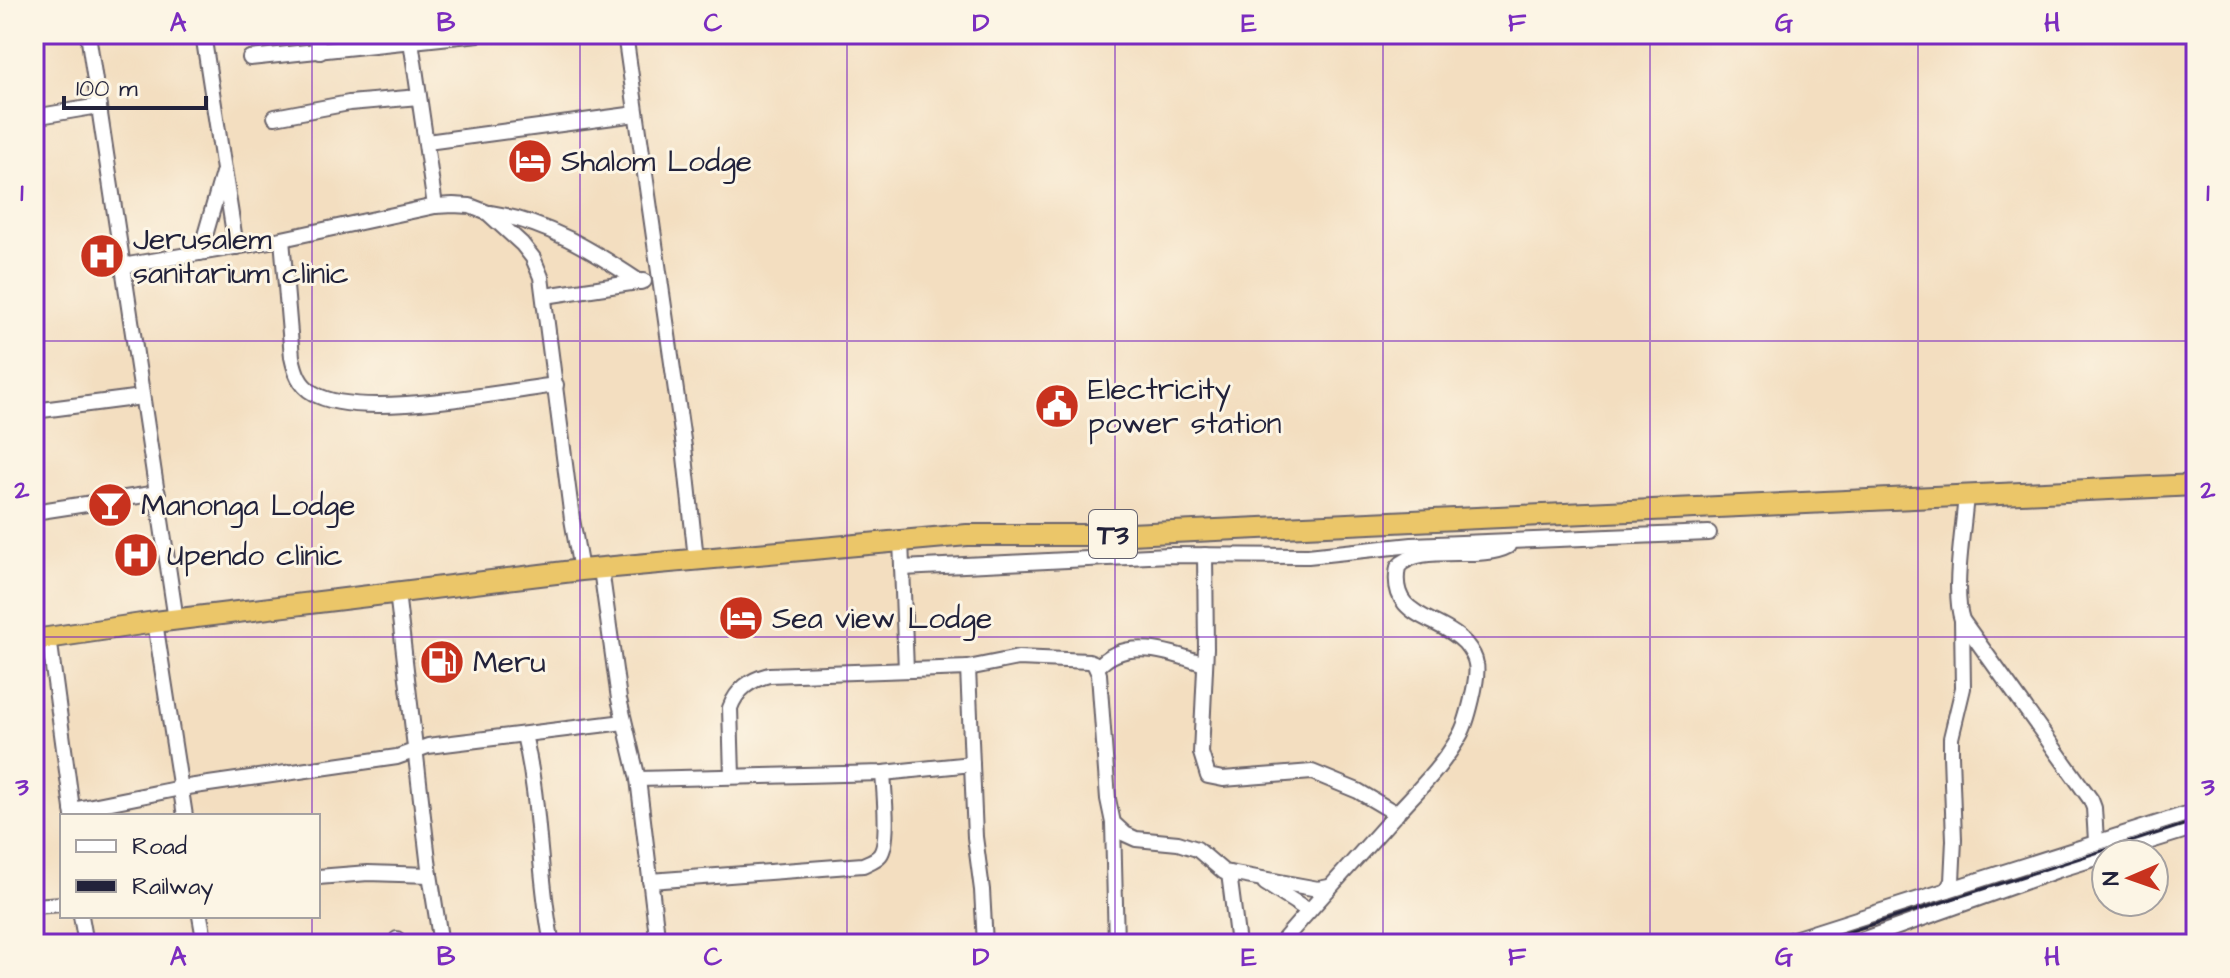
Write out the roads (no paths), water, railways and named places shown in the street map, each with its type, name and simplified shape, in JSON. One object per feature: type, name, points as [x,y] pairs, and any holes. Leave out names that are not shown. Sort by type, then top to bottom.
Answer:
[{"type":"highway","name":"T3","points":[[42,638],[591,569],[967,535],[1108,535],[2196,485]]},
{"type":"street","points":[[88,34],[158,493],[166,621],[185,814]]},
{"type":"street","points":[[203,34],[236,247]]},
{"type":"street","points":[[315,34],[320,52]]},
{"type":"street","points":[[250,58],[320,52],[410,38],[479,34]]},
{"type":"street","points":[[625,34],[684,447],[696,559]]},
{"type":"street","points":[[410,38],[435,206]]},
{"type":"street","points":[[275,117],[349,103],[419,97]]},
{"type":"street","points":[[34,117],[99,106]]},
{"type":"street","points":[[427,142],[636,114]]},
{"type":"street","points":[[200,253],[224,169]]},
{"type":"street","points":[[122,266],[282,239],[435,206],[470,206],[488,213],[538,223],[599,254],[640,282]]},
{"type":"street","points":[[488,213],[533,258],[545,296],[572,519],[591,569],[638,779],[658,944]]},
{"type":"street","points":[[282,239],[292,357],[296,373],[313,393],[339,403],[361,405],[556,385]]},
{"type":"street","points":[[545,296],[659,279]]},
{"type":"street","points":[[34,393],[37,411],[142,397]]},
{"type":"street","points":[[34,512],[158,493]]},
{"type":"street","points":[[1947,890],[1952,881],[1954,840],[1951,738],[1963,688],[1959,588],[1966,494]]},
{"type":"street","points":[[902,568],[1205,555],[1308,556],[1412,545],[1709,533]]},
{"type":"street","points":[[901,540],[906,670]]},
{"type":"street","points":[[1280,944],[1397,814],[1443,760],[1462,732],[1477,667],[1471,651],[1463,641],[1418,615],[1404,603],[1398,587],[1398,567],[1408,558],[1495,551],[1514,541]]},
{"type":"street","points":[[1205,555],[1200,740],[1203,765],[1208,776],[1234,778],[1312,772],[1358,791],[1397,814]]},
{"type":"street","points":[[397,592],[441,944]]},
{"type":"street","points":[[1962,620],[2091,800],[2096,838]]},
{"type":"street","points":[[42,638],[72,813],[181,788],[397,757],[415,749],[624,722]]},
{"type":"street","points":[[1097,668],[1106,658],[1129,649],[1176,654],[1204,664]]},
{"type":"street","points":[[732,776],[730,708],[733,698],[750,682],[769,675],[968,668],[1018,658],[1089,661],[1097,668],[1108,799],[1113,823],[1116,944]]},
{"type":"street","points":[[968,668],[975,837],[985,944]]},
{"type":"street","points":[[524,735],[536,794],[545,907],[552,944]]},
{"type":"street","points":[[638,779],[883,773],[972,764]]},
{"type":"street","points":[[650,881],[863,865],[874,860],[881,854],[884,843],[883,773]]},
{"type":"street","points":[[2106,838],[2196,811]]},
{"type":"street","points":[[1113,823],[1136,839],[1178,843],[1197,849],[1224,872],[1261,881],[1282,881],[1318,889],[1329,887]]},
{"type":"street","points":[[1850,944],[2058,870],[2196,827]]},
{"type":"street","points":[[1778,944],[2090,843]]},
{"type":"street","points":[[320,877],[368,873],[430,875]]},
{"type":"street","points":[[1229,873],[1238,944]]},
{"type":"street","points":[[1261,881],[1309,911]]},
{"type":"street","points":[[34,906],[60,904]]},
{"type":"street","points":[[81,918],[86,944]]},
{"type":"street","points":[[200,918],[205,944]]},
{"type":"railway","points":[[1811,944],[2196,821]]},
{"type":"place","name":"Shalom Lodge","points":[[530,161]]},
{"type":"place","name":"Jerusalem sanitarium clinic","points":[[102,256]]},
{"type":"place","name":"Electricity power station","points":[[1057,406]]},
{"type":"place","name":"Manonga Lodge","points":[[110,505]]},
{"type":"place","name":"Upendo clinic","points":[[136,555]]},
{"type":"place","name":"Sea view Lodge","points":[[741,618]]},
{"type":"place","name":"Meru","points":[[442,662]]}]
